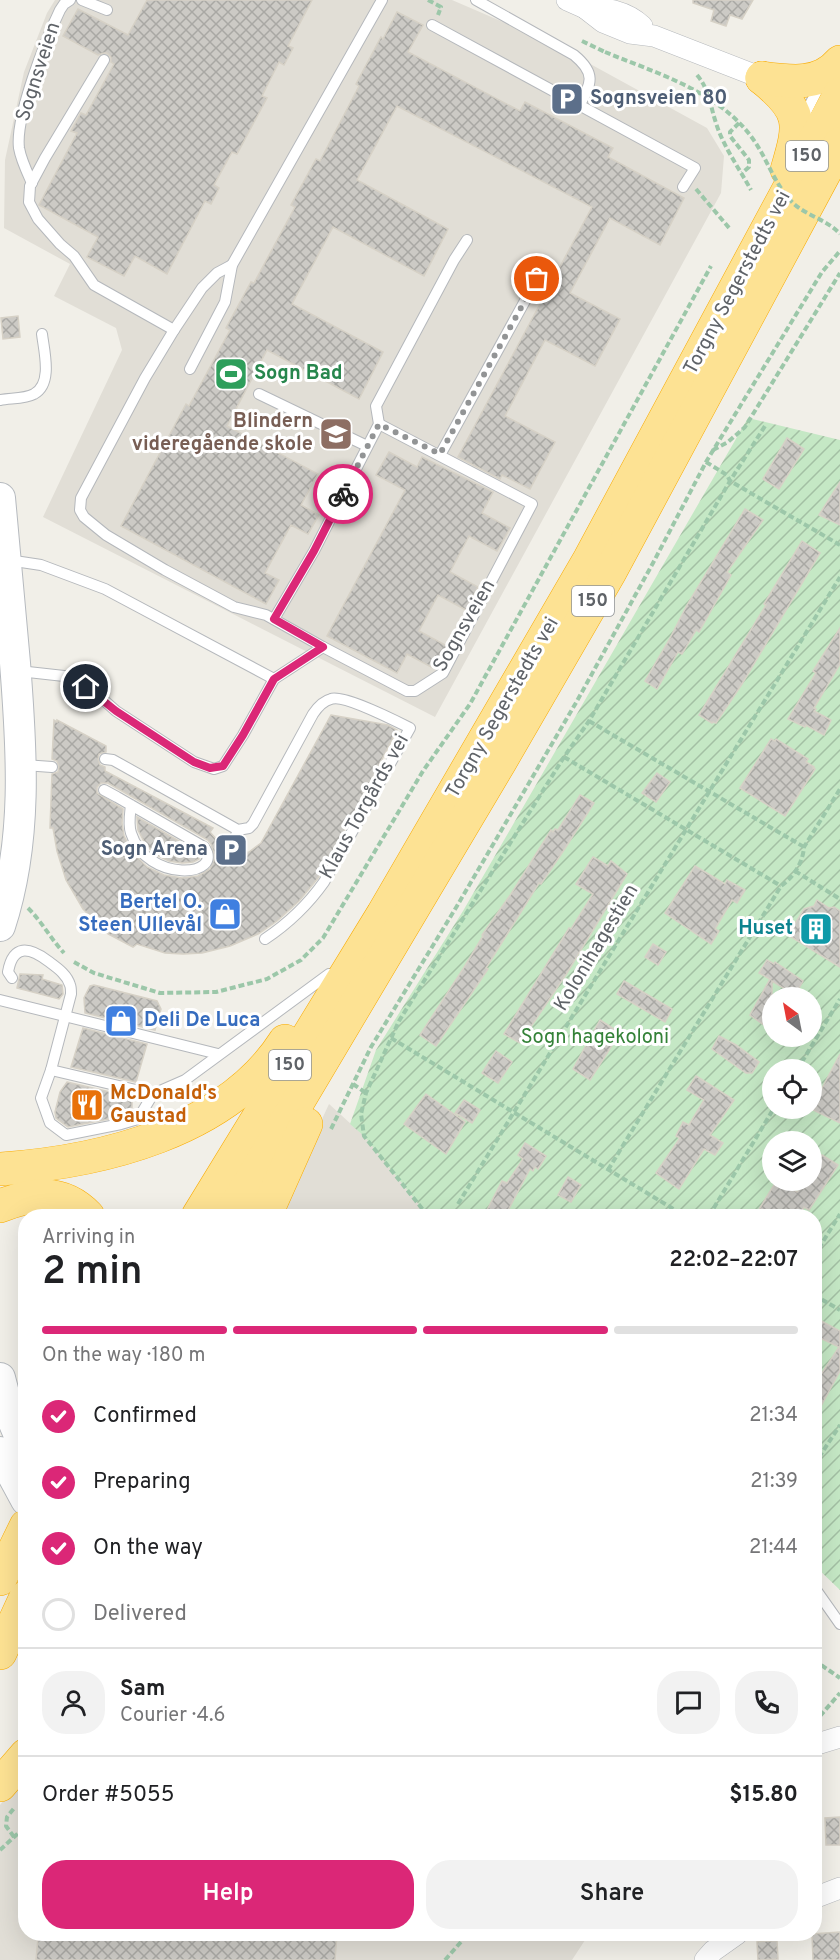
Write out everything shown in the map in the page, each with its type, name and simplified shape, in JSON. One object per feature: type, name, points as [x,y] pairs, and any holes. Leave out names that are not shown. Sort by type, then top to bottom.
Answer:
[{"type":"highway","points":[[762,78],[799,81],[835,77]]},
{"type":"highway","name":"Torgny Segerstedts vei","points":[[234,1209],[610,572],[784,222],[835,77]]},
{"type":"highway","points":[[762,78],[788,101],[797,128],[784,222]]},
{"type":"highway","name":"Torgny Segerstedts vei","points":[[202,1209],[383,914],[784,222],[840,144]]},
{"type":"highway","points":[[784,222],[840,170]]},
{"type":"highway","points":[[0,1169],[50,1164],[139,1144],[167,1134],[199,1118],[249,1082],[274,1059],[328,974],[383,914]]},
{"type":"highway","points":[[268,1209],[378,968]]},
{"type":"highway","points":[[0,1206],[37,1195],[52,1196],[79,1209]]},
{"type":"highway","points":[[6,1567],[18,1542]]},
{"type":"highway","points":[[0,1653],[18,1615]]},
{"type":"highway","points":[[10,1792],[18,1774]]},
{"type":"main road","points":[[0,498],[19,705],[20,765],[20,828],[9,898],[0,926]]},
{"type":"main road","points":[[0,1378],[18,1434]]},
{"type":"main road","points":[[0,1452],[18,1485]]},
{"type":"street","points":[[578,3],[609,9],[635,20],[654,36],[762,78]]},
{"type":"street","points":[[822,1743],[840,1737]]},
{"type":"street","points":[[822,1895],[840,1888]]},
{"type":"street","points":[[705,1960],[728,1941]]},
{"type":"lane","name":"Sognsveien","points":[[32,183],[19,151],[21,122],[44,46],[60,10],[70,0]]},
{"type":"lane","points":[[82,0],[107,10]]},
{"type":"lane","points":[[190,369],[225,302],[232,266],[382,0]]},
{"type":"lane","points":[[476,0],[574,55],[587,65],[590,78],[579,106]]},
{"type":"lane","points":[[432,25],[695,168],[686,183]]},
{"type":"lane","name":"Sognsveien","points":[[104,60],[32,183],[29,195],[32,209],[51,234],[74,256],[94,285],[174,330]]},
{"type":"lane","points":[[797,128],[835,77]]},
{"type":"lane","points":[[274,619],[314,551],[379,424],[376,406],[467,240]]},
{"type":"lane","name":"Sognsveien","points":[[232,266],[217,273],[202,288],[145,378],[81,498],[80,510],[84,517],[106,535],[234,607],[266,615],[407,691],[415,691],[442,673],[532,504],[379,424]]},
{"type":"lane","points":[[440,454],[537,279]]},
{"type":"lane","points":[[0,400],[33,395],[40,390],[45,374],[42,334]]},
{"type":"lane","points":[[258,394],[367,446]]},
{"type":"lane","points":[[6,560],[41,565],[105,589],[274,679]]},
{"type":"lane","points":[[15,671],[73,677],[116,711],[194,762],[214,769],[223,766],[274,679],[323,647]]},
{"type":"lane","name":"Klaus Torgårds vei","points":[[238,830],[244,830],[253,824],[313,714],[330,699],[339,698],[352,702],[410,728],[324,882],[309,903],[288,923],[265,939]]},
{"type":"lane","points":[[105,759],[113,760],[238,830],[231,850]]},
{"type":"lane","points":[[20,765],[52,767]]},
{"type":"lane","points":[[104,790],[131,805],[204,847],[207,859],[193,871],[177,871],[149,859],[136,845],[130,831],[131,805]]},
{"type":"lane","points":[[12,978],[8,972],[13,956],[20,951],[28,950],[38,953],[58,968],[71,986],[71,994],[51,1070],[41,1098],[50,1123],[66,1135],[138,1119],[153,1094],[185,1080],[328,974]]},
{"type":"lane","points":[[0,1000],[218,1054]]},
{"type":"lane","points":[[51,1070],[153,1094]]},
{"type":"lane","points":[[822,1598],[840,1624]]},
{"type":"path","points":[[605,52],[696,90],[726,110],[756,144],[785,194],[808,214],[840,234]]},
{"type":"path","points":[[695,73],[704,82],[716,123],[751,190]]},
{"type":"path","points":[[739,123],[730,132],[730,136],[749,160],[749,167],[742,172]]},
{"type":"path","points":[[686,183],[730,229]]},
{"type":"path","points":[[327,1137],[371,1047],[577,701],[706,462],[822,272],[840,251]]},
{"type":"path","points":[[713,451],[745,427],[840,273]]},
{"type":"path","points":[[422,1209],[364,1136],[361,1114],[366,1093],[399,1021],[564,757],[589,721],[730,481],[765,426]]},
{"type":"path","points":[[706,462],[727,475],[730,481],[840,545]]},
{"type":"path","name":"Kolonihagestien","points":[[458,1204],[840,577]]},
{"type":"path","points":[[589,721],[804,847]]},
{"type":"path","points":[[564,757],[781,886]]},
{"type":"path","points":[[608,1170],[781,886],[790,879],[804,857],[804,847],[840,789]]},
{"type":"path","points":[[795,871],[840,899]]},
{"type":"path","points":[[804,1059],[840,999]]},
{"type":"path","points":[[391,1038],[673,1209]]},
{"type":"path","points":[[353,1084],[366,1093]]},
{"type":"path","points":[[713,1209],[767,1119]]},
{"type":"path","points":[[822,1243],[840,1214]]},
{"type":"path","points":[[822,1300],[840,1310]]},
{"type":"path","points":[[822,1453],[840,1425]]},
{"type":"path","points":[[822,1666],[840,1678]]},
{"type":"path","points":[[822,1714],[840,1693]]},
{"type":"path","points":[[10,1792],[6,1826],[14,1837]]},
{"type":"path","points":[[0,1850],[18,1833]]},
{"type":"path","points":[[445,1960],[462,1941]]},
{"type":"shaded area","name":"Blindern videregående skole","points":[[55,0],[452,0],[552,43],[707,128],[724,156],[721,193],[435,717],[43,517],[122,350],[116,328],[54,296],[70,264],[4,228],[5,160],[24,72],[47,13]]},
{"type":"shaded area","points":[[329,1104],[364,1136],[422,1209],[280,1209]]},
{"type":"shaded area","points":[[18,1783],[18,1941],[584,1941],[572,1960],[0,1960],[0,1805]]},
{"type":"green space","name":"Sogn hagekoloni","points":[[748,418],[840,440],[840,1590],[822,1573],[822,1209],[422,1209],[364,1136],[350,1124],[376,1050],[463,911]]},
{"type":"building","points":[[147,0],[312,0],[288,46],[293,48],[284,65],[279,62],[262,96],[267,98],[237,154],[232,152],[214,185],[219,188],[211,204],[205,201],[167,274],[135,256],[124,276],[87,257],[98,237],[39,205],[77,133],[71,131],[81,113],[86,115],[114,64],[107,53],[98,55],[63,36],[78,9],[128,35]]},
{"type":"building","points":[[693,0],[753,0],[742,19],[730,15],[726,26],[711,21],[714,10],[693,3]]},
{"type":"building","points":[[397,12],[423,25],[408,52],[520,111],[525,102],[613,148],[608,157],[684,198],[660,245],[610,218],[570,293],[620,319],[595,366],[545,340],[505,416],[555,442],[530,489],[502,475],[500,479],[458,457],[592,207],[397,106],[357,180],[448,229],[424,276],[333,227],[292,304],[383,352],[359,399],[267,350],[227,426],[318,474],[301,505],[319,515],[308,534],[291,525],[265,573],[279,580],[266,604],[121,526],[186,404],[189,406],[230,330],[226,328],[251,282],[254,283],[295,207],[291,205],[316,159],[320,161],[359,86],[356,84]]},
{"type":"building","points":[[18,316],[20,337],[3,339],[1,318]]},
{"type":"building","points":[[787,438],[804,449],[779,489],[763,479]]},
{"type":"building","points":[[389,452],[417,467],[422,457],[493,492],[482,513],[510,528],[497,551],[469,536],[450,572],[478,587],[466,610],[438,595],[419,631],[447,646],[435,669],[407,654],[397,673],[327,636],[405,490],[376,475]]},
{"type":"building","points":[[840,482],[840,525],[819,515]]},
{"type":"building","points":[[745,509],[763,520],[727,572],[731,575],[699,632],[696,630],[682,654],[678,652],[657,689],[645,681],[687,605]]},
{"type":"building","points":[[802,541],[820,553],[742,684],[716,723],[712,723],[699,715]]},
{"type":"building","points":[[840,628],[840,664],[814,708],[816,709],[814,711],[831,720],[824,735],[806,725],[805,727],[788,719],[816,673],[813,671]]},
{"type":"building","points":[[331,715],[388,725],[397,730],[318,878],[299,901],[258,934],[230,946],[202,953],[183,954],[165,953],[137,944],[133,947],[108,934],[83,909],[66,880],[53,828],[50,828],[52,774],[58,772],[59,767],[57,761],[52,759],[54,720],[106,746],[106,752],[99,754],[98,759],[100,765],[105,767],[105,771],[213,828],[210,832],[224,848],[226,855],[232,857],[238,853],[249,852],[261,843]],"holes":[[[101,783],[108,783],[208,840],[215,857],[210,869],[198,876],[182,878],[164,875],[147,867],[133,853],[124,836],[123,809],[97,793],[97,787]]]},
{"type":"building","points":[[771,739],[775,741],[776,739],[808,759],[806,762],[815,769],[785,816],[740,788]]},
{"type":"building","points":[[657,773],[670,782],[656,802],[642,793]]},
{"type":"building","points":[[580,795],[594,803],[541,884],[539,883],[486,968],[488,969],[436,1046],[420,1035],[551,830],[553,832],[555,829],[558,830]]},
{"type":"building","points":[[137,817],[198,852],[199,859],[182,863],[169,861],[156,855],[146,845],[138,830]]},
{"type":"building","points":[[593,857],[608,866],[611,861],[627,874],[567,973],[520,1043],[504,1034],[569,928],[571,929],[593,894],[576,884]]},
{"type":"building","points":[[695,866],[725,884],[727,880],[745,890],[737,903],[732,900],[715,929],[719,931],[711,944],[665,913]]},
{"type":"building","name":"Huset","points":[[817,900],[829,908],[834,907],[840,911],[840,967],[788,935],[804,909],[814,906]]},
{"type":"building","points":[[653,944],[666,952],[658,965],[645,957]]},
{"type":"building","points":[[767,960],[774,964],[775,962],[803,981],[800,987],[782,987],[772,981],[772,987],[766,987],[770,979],[759,973]]},
{"type":"building","points":[[20,974],[43,975],[42,979],[62,985],[63,994],[59,999],[17,988]]},
{"type":"building","points":[[624,981],[672,1009],[665,1022],[617,994]]},
{"type":"building","points":[[94,985],[157,1001],[161,1009],[155,1030],[85,1013],[84,998],[90,986]]},
{"type":"building","points":[[762,993],[762,1024],[750,1015]]},
{"type":"building","points":[[600,1020],[620,1033],[590,1080],[573,1069]]},
{"type":"building","points":[[83,1028],[147,1044],[136,1082],[71,1067]]},
{"type":"building","points":[[719,1036],[759,1062],[752,1073],[746,1073],[712,1049]]},
{"type":"building","points":[[496,1051],[512,1062],[498,1083],[482,1073]]},
{"type":"building","points":[[840,1054],[840,1123],[822,1114],[822,1088]]},
{"type":"building","points":[[696,1076],[734,1100],[710,1135],[723,1143],[715,1155],[704,1149],[679,1189],[656,1173],[680,1138],[676,1136],[683,1122],[689,1125],[704,1100],[687,1090]]},
{"type":"building","points":[[67,1082],[132,1097],[132,1112],[119,1117],[68,1127],[56,1118],[55,1112],[60,1092]]},
{"type":"building","points":[[426,1094],[465,1122],[446,1154],[404,1124]]},
{"type":"building","points":[[464,1100],[480,1110],[472,1123],[455,1113]]},
{"type":"building","points":[[525,1143],[546,1156],[538,1169],[535,1167],[533,1171],[530,1169],[509,1209],[488,1209],[502,1181],[507,1183],[523,1159],[518,1155]]},
{"type":"building","points":[[822,1155],[838,1165],[822,1190]]},
{"type":"building","points":[[568,1177],[581,1185],[571,1202],[558,1195]]},
{"type":"building","points":[[770,1191],[821,1191],[810,1209],[804,1207],[803,1209],[759,1209]]},
{"type":"building","points":[[822,1321],[840,1331],[840,1371],[822,1404],[822,1373],[839,1347],[822,1339]]},
{"type":"building","points":[[840,1817],[840,1845],[826,1845],[825,1818]]},
{"type":"building","points":[[840,1932],[840,1960],[813,1960],[812,1941],[822,1941],[822,1933]]},
{"type":"building","points":[[38,1941],[336,1941],[335,1960],[36,1960]]},
{"type":"building","points":[[777,1941],[778,1959],[758,1960],[757,1942]]},
{"type":"way so far","points":[[343,494],[379,424],[440,454],[537,279]]},
{"type":"place","name":"Sognsveien 80","points":[[567,99]]},
{"type":"place","name":"Sogn Bad","points":[[231,374]]},
{"type":"place","name":"Blindern videregående skole","points":[[336,434]]},
{"type":"place","name":"Sogn Arena","points":[[231,850]]},
{"type":"place","name":"Bertel O. Steen Ullevål","points":[[225,914]]},
{"type":"place","name":"Huset","points":[[816,929]]},
{"type":"place","name":"Deli De Luca","points":[[121,1021]]},
{"type":"place","name":"McDonald's Gaustad","points":[[87,1105]]},
{"type":"route","points":[[86,687],[116,711],[194,762],[214,769],[223,766],[274,679],[323,647],[274,619],[314,551],[343,494]]}]
